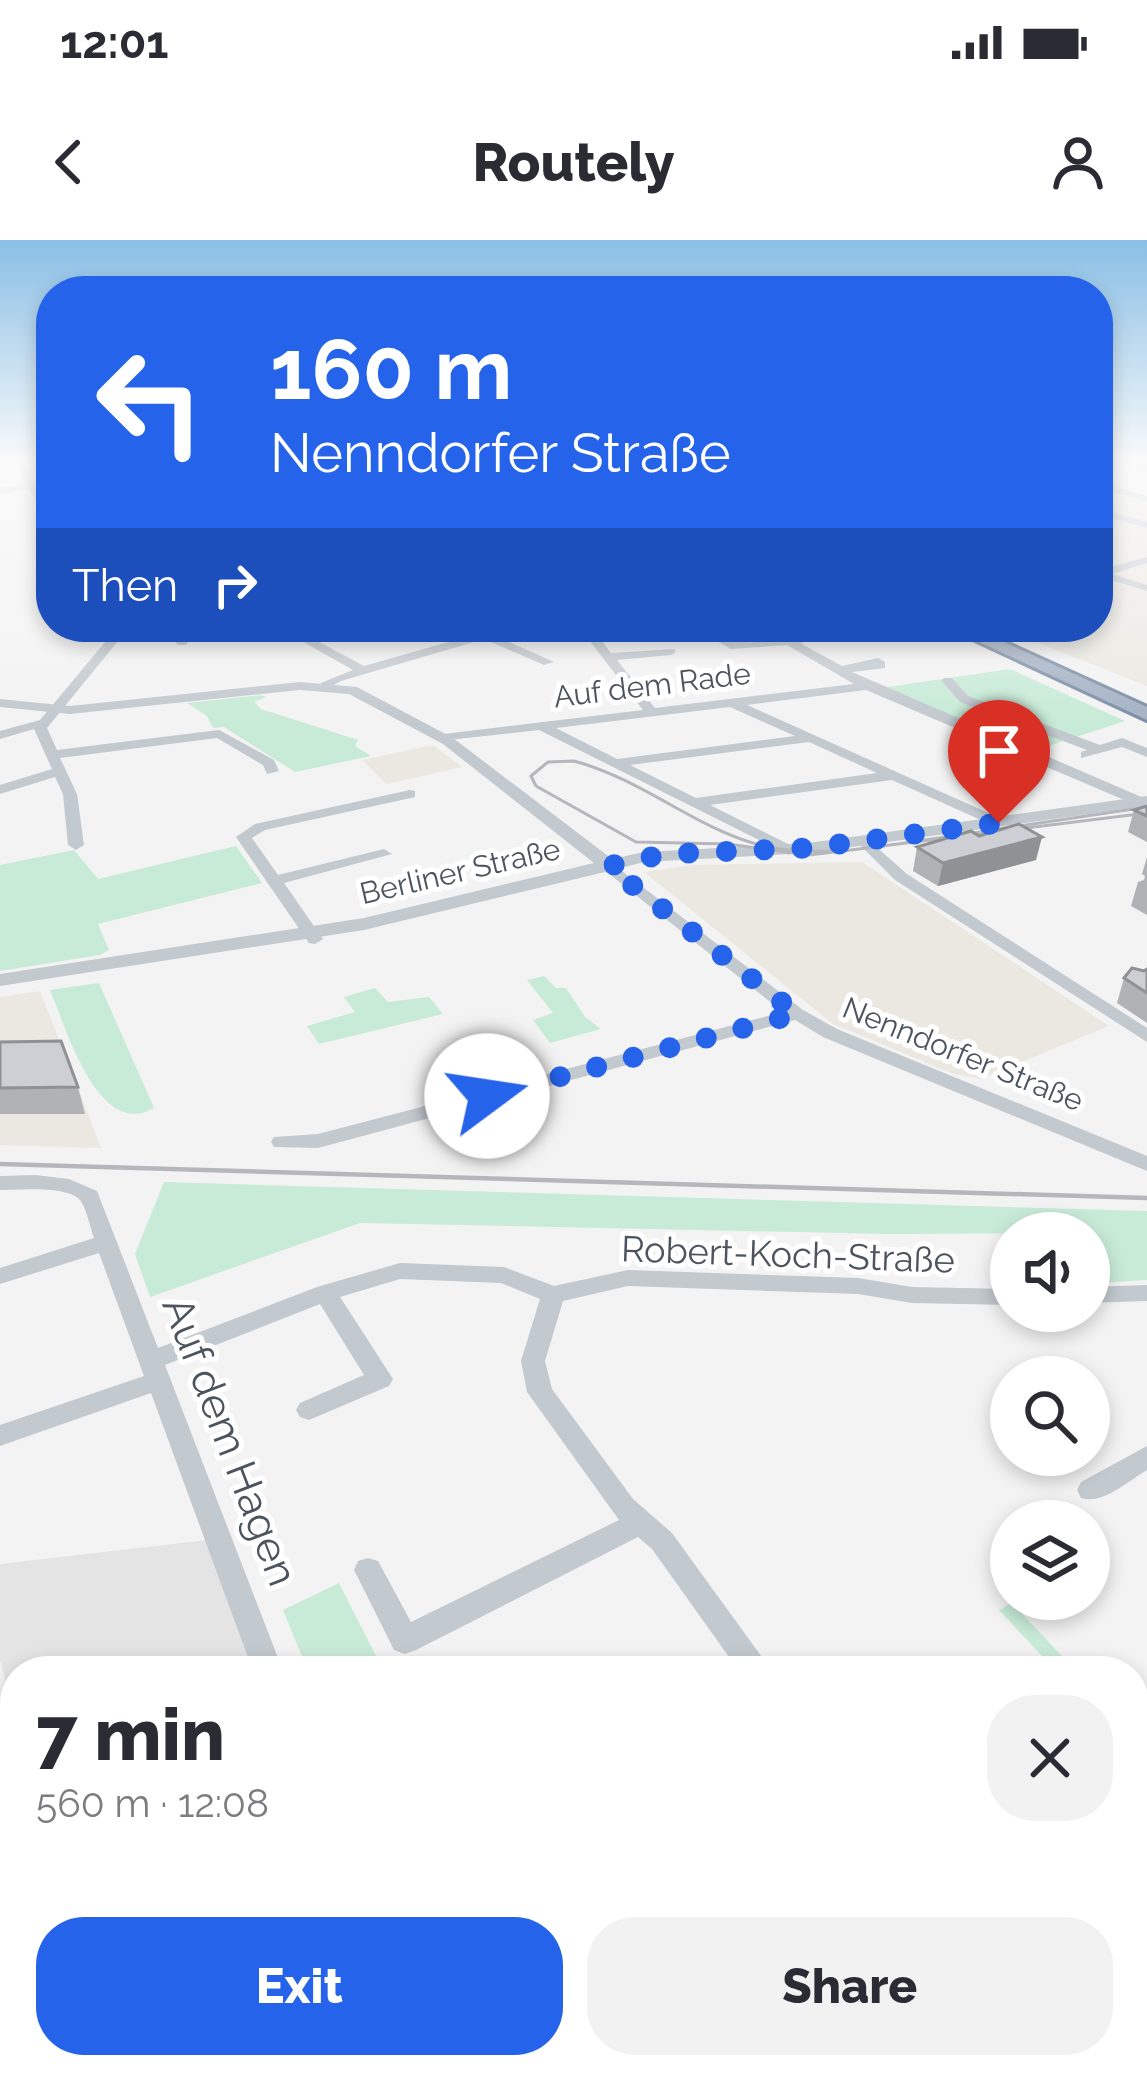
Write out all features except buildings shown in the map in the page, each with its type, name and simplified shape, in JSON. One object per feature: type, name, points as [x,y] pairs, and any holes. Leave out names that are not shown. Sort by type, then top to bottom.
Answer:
[{"type":"highway","points":[[991,642],[1147,710]]},
{"type":"highway","points":[[1003,642],[1147,710]]},
{"type":"street","points":[[1113,570],[1147,560]]},
{"type":"street","points":[[1113,578],[1147,588]]},
{"type":"street","points":[[0,735],[42,723],[111,642]]},
{"type":"street","points":[[311,642],[364,671]]},
{"type":"street","points":[[325,686],[461,642]]},
{"type":"street","points":[[501,642],[548,662]]},
{"type":"street","points":[[597,642],[651,712]]},
{"type":"street","points":[[724,642],[731,646],[777,642]]},
{"type":"street","points":[[791,642],[868,686],[1145,807]]},
{"type":"street","points":[[609,657],[671,651]]},
{"type":"street","points":[[840,670],[881,665],[874,661]]},
{"type":"street","points":[[948,682],[964,699],[1100,750]]},
{"type":"street","name":"Nenndorfer Straße","points":[[0,703],[54,710],[325,686],[362,693],[444,738],[797,1014],[881,1056],[1147,1164]]},
{"type":"street","name":"Auf dem Rade","points":[[444,738],[868,686]]},
{"type":"street","points":[[732,703],[999,823]]},
{"type":"street","points":[[42,723],[70,794],[76,845]]},
{"type":"street","points":[[539,725],[789,850]]},
{"type":"street","points":[[52,754],[219,734],[269,763],[272,771]]},
{"type":"street","points":[[614,764],[811,738]]},
{"type":"street","points":[[1058,766],[1122,742],[1147,753]]},
{"type":"street","points":[[0,790],[60,771]]},
{"type":"street","points":[[692,803],[896,775]]},
{"type":"street","points":[[313,936],[245,844],[249,831],[410,794]]},
{"type":"street","name":"Berliner Straße","points":[[611,868],[870,848],[1145,807]]},
{"type":"street","name":"Berliner Straße","points":[[0,984],[431,918],[665,854],[870,848],[999,823],[1145,807]]},
{"type":"street","points":[[870,848],[901,878],[1147,1036]]},
{"type":"street","points":[[274,880],[384,854]]},
{"type":"street","points":[[281,1142],[318,1141],[797,1014]]},
{"type":"street","name":"Auf dem Hagen","points":[[0,1183],[79,1188],[89,1196],[262,1656]]},
{"type":"street","points":[[0,1276],[107,1243]]},
{"type":"street","points":[[0,1436],[326,1293],[400,1271],[505,1275],[554,1295],[549,1320],[535,1346],[536,1382],[623,1507],[662,1540],[746,1656]]},
{"type":"street","name":"Robert-Koch-Straße","points":[[554,1295],[628,1278],[990,1296]]},
{"type":"street","points":[[309,1410],[380,1378],[326,1293]]},
{"type":"street","points":[[1110,1294],[1147,1293]]},
{"type":"street","points":[[1091,1490],[1147,1457]]},
{"type":"street","points":[[368,1570],[405,1640],[641,1522]]},
{"type":"shaded area","points":[[1113,550],[1147,550],[1147,686],[1036,642],[1113,642]]},
{"type":"shaded area","points":[[433,745],[462,767],[386,784],[362,760]]},
{"type":"shaded area","points":[[862,862],[1109,1026],[980,1079],[954,1074],[833,1024],[644,872],[693,865]]},
{"type":"shaded area","points":[[40,991],[101,1148],[0,1145],[0,997]]},
{"type":"shaded area","points":[[208,1540],[251,1656],[0,1656],[0,1564]]},
{"type":"green space","points":[[1010,669],[1125,721],[1033,751],[881,688]]},
{"type":"green space","points":[[266,697],[254,702],[261,709],[358,740],[355,746],[371,756],[295,772],[224,727],[213,728],[207,716],[187,703]]},
{"type":"green space","points":[[236,846],[262,883],[98,924],[109,950],[100,955],[0,971],[0,865],[74,850],[98,879]]},
{"type":"green space","points":[[544,976],[556,988],[566,988],[585,1017],[601,1029],[550,1043],[533,1020],[553,1013],[527,980]]},
{"type":"green space","points":[[99,983],[154,1108],[134,1114],[116,1108],[100,1094],[75,1051],[50,990]]},
{"type":"green space","points":[[375,988],[388,1002],[429,997],[443,1014],[319,1044],[307,1026],[355,1012],[344,997]]},
{"type":"green space","points":[[164,1182],[1147,1211],[1147,1280],[1110,1282],[1110,1212],[990,1212],[990,1233],[360,1223],[150,1297],[135,1254]]},
{"type":"green space","points":[[339,1583],[376,1656],[302,1656],[283,1610]]},
{"type":"green space","points":[[1008,1620],[1028,1620],[1062,1656],[1042,1656]]},
{"type":"tram line","points":[[574,761],[756,844],[791,850],[851,850],[809,855],[728,844],[636,842],[536,786],[531,776],[548,762],[574,761]]},
{"type":"tram line","points":[[898,844],[1147,807]]},
{"type":"tram line","points":[[898,844],[1147,813]]},
{"type":"tram line","points":[[851,850],[898,844]]},
{"type":"railway","points":[[0,1164],[1147,1198]]},
{"type":"route","points":[[487,1096],[797,1014],[688,924],[608,866],[665,854],[808,848],[999,823]]}]
